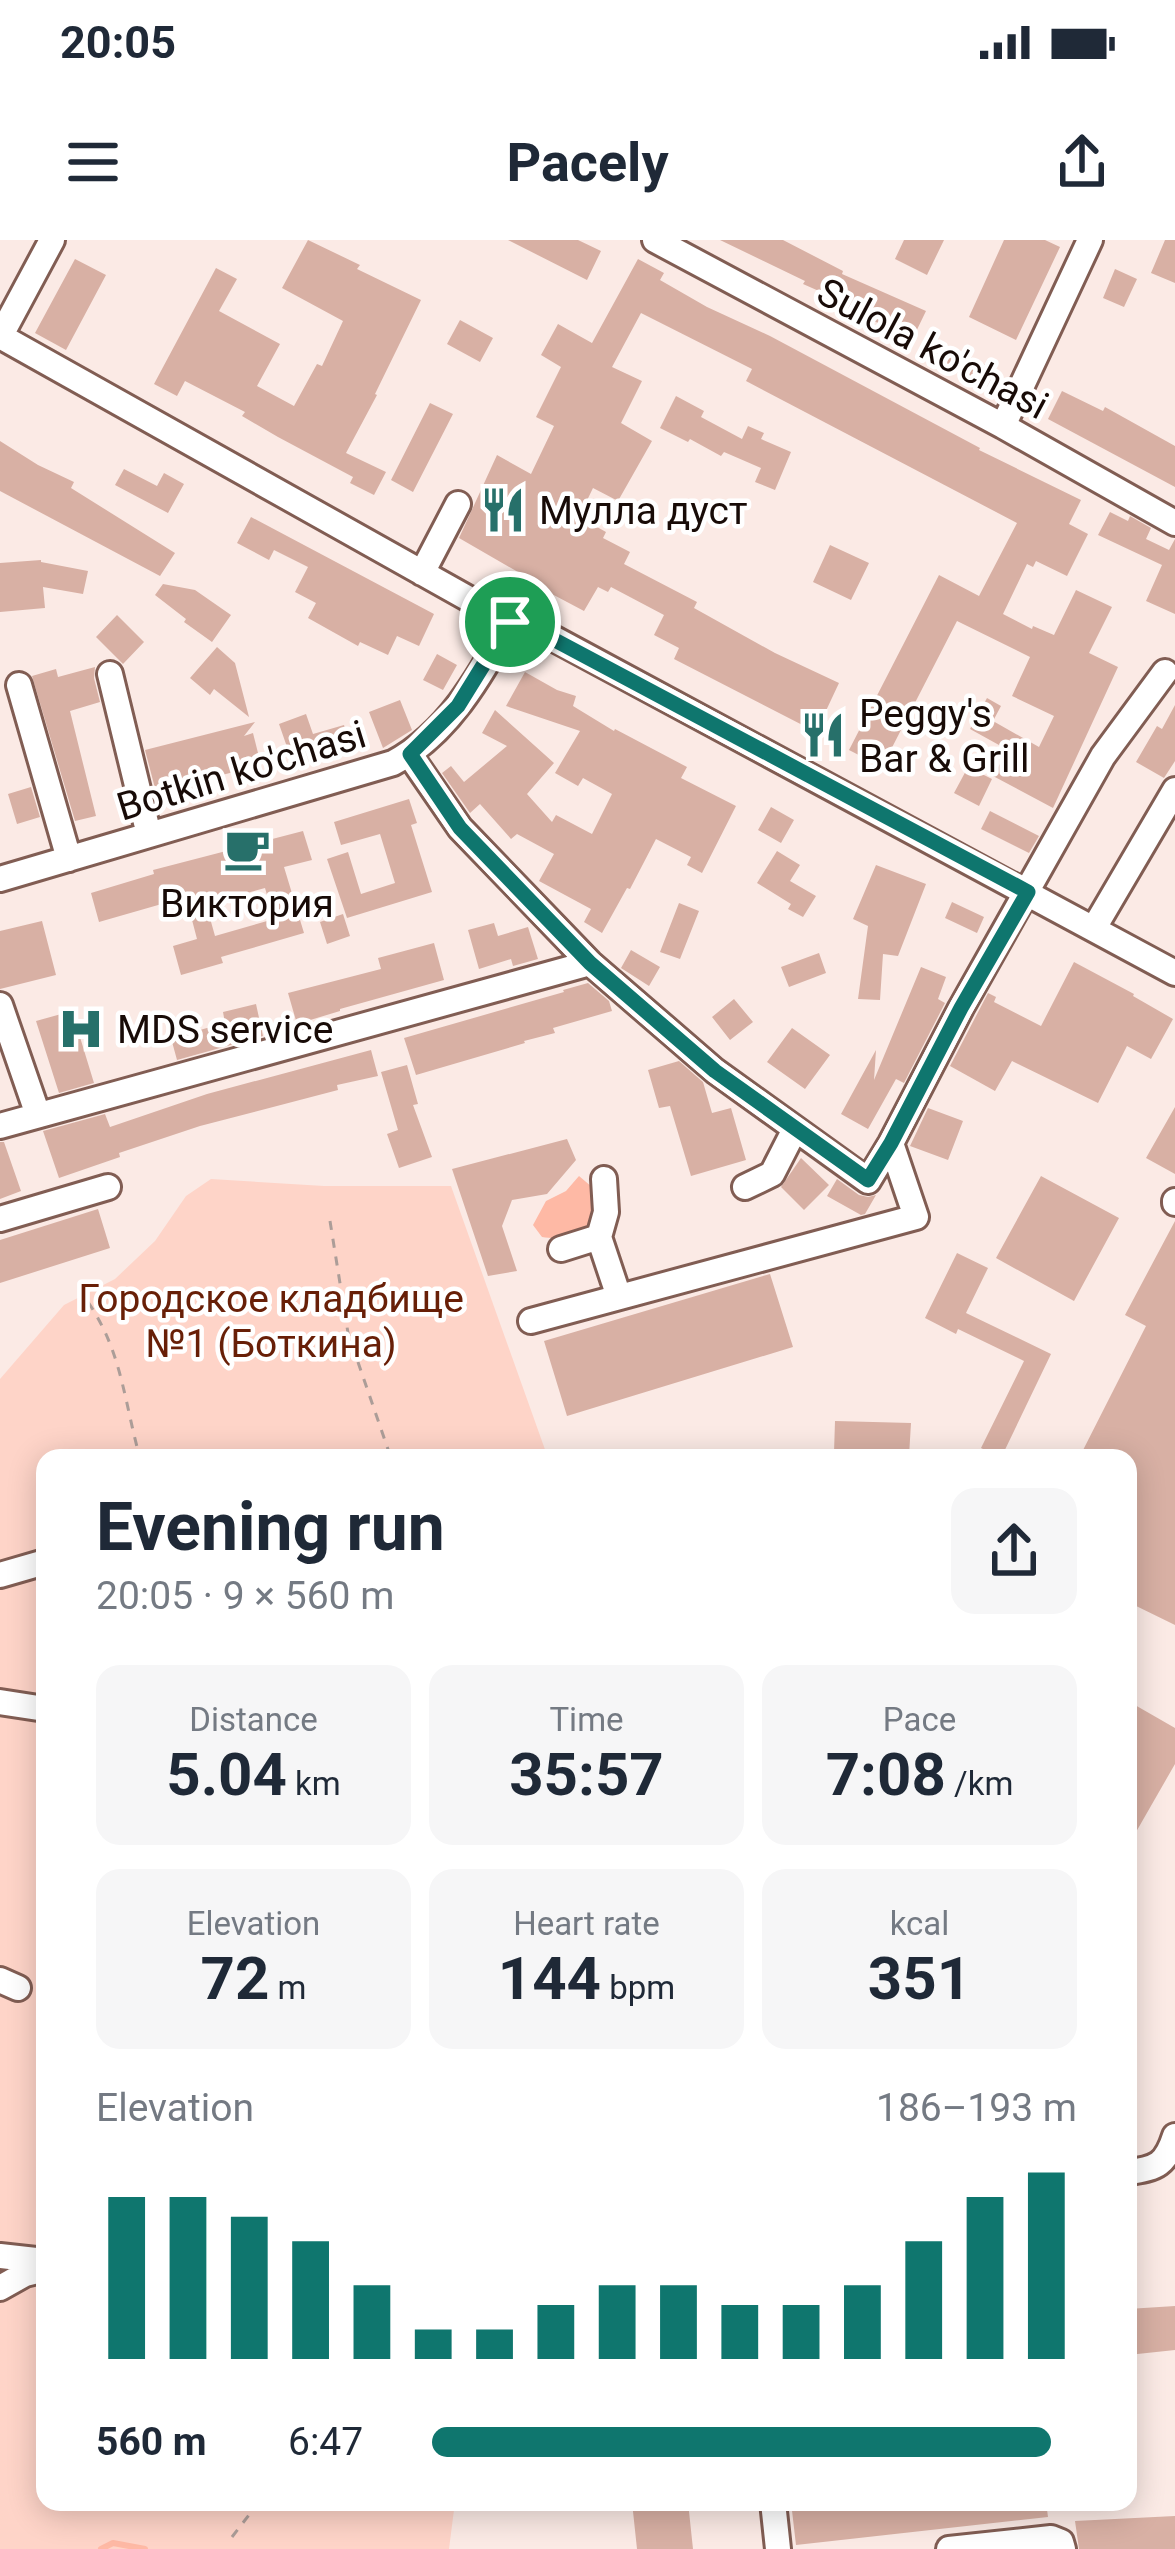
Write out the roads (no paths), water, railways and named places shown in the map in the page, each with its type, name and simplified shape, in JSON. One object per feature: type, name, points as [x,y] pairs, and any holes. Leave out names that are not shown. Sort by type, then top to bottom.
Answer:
[{"type":"street","points":[[52,240],[0,337],[510,622],[551,638],[1025,897],[1175,987]]},
{"type":"street","name":"Sulola ko'chasi","points":[[655,240],[1175,523]]},
{"type":"street","points":[[1003,426],[1090,240]]},
{"type":"street","points":[[422,573],[458,504]]},
{"type":"street","name":"Botkin ko'chasi","points":[[0,879],[377,768],[410,754],[458,706],[510,622]]},
{"type":"street","points":[[410,754],[460,828],[590,963],[715,1071],[868,1180],[1103,756],[1166,672]]},
{"type":"street","points":[[110,674],[149,835]]},
{"type":"street","points":[[19,685],[68,859]]},
{"type":"street","points":[[1094,928],[1175,790]]},
{"type":"street","points":[[1025,897],[1175,973]]},
{"type":"street","points":[[0,1126],[590,963]]},
{"type":"street","points":[[0,1005],[38,1115]]},
{"type":"street","points":[[745,1187],[772,1174],[795,1129]]},
{"type":"street","points":[[531,1321],[916,1217],[891,1143]]},
{"type":"street","points":[[604,1179],[606,1212],[598,1237],[619,1297]]},
{"type":"street","points":[[0,1220],[108,1187]]},
{"type":"street","points":[[561,1249],[598,1237]]},
{"type":"street","points":[[0,1575],[36,1565]]},
{"type":"street","points":[[0,1702],[36,1708]]},
{"type":"street","points":[[1137,2171],[1152,2170],[1169,2156],[1175,2135]]},
{"type":"street","points":[[0,2256],[36,2263]]},
{"type":"street","points":[[0,2288],[36,2269]]},
{"type":"street","points":[[774,2511],[778,2549]]},
{"type":"street","points":[[949,2549],[1051,2538],[1061,2542],[1063,2549]]},
{"type":"waterway","points":[[101,2549],[113,2543],[145,2549]]},
{"type":"place","name":"Мулла дуст","points":[[503,510]]},
{"type":"place","name":"Peggy's Bar & Grill","points":[[823,735]]},
{"type":"place","name":"Виктория","points":[[247,849]]},
{"type":"place","name":"MDS service","points":[[81,1029]]},
{"type":"park label","name":"Городское кладбище №1 (Боткина)","points":[[271,1320]]}]
